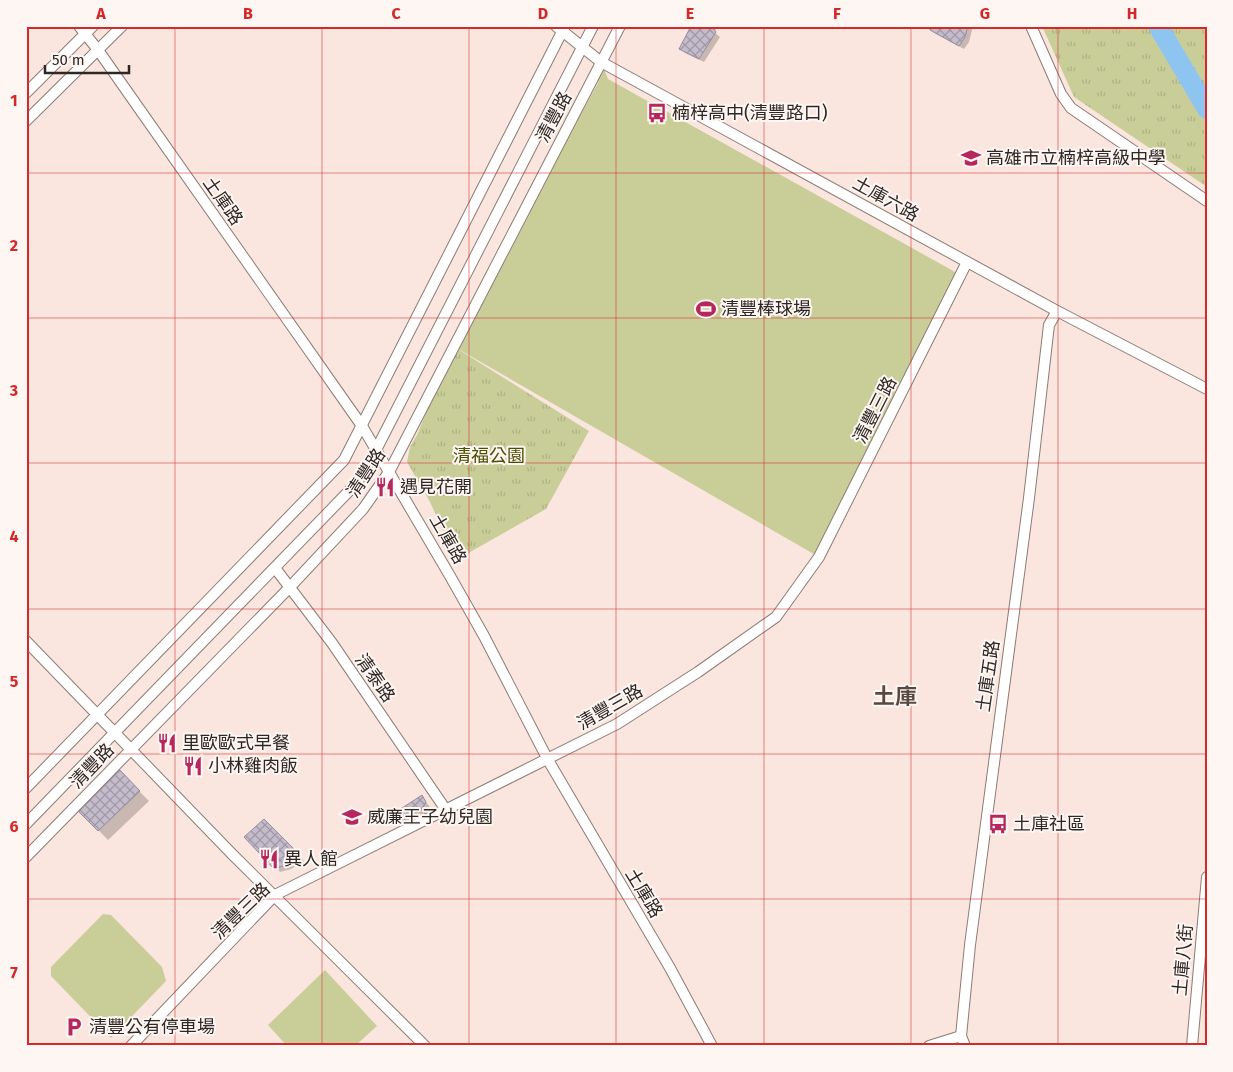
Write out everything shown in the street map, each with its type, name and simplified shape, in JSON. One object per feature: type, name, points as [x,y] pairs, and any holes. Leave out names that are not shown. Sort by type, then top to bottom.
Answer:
[{"type":"street","points":[[26,121],[122,26]]},
{"type":"street","name":"清豐路","points":[[26,824],[359,479],[376,450],[593,26]]},
{"type":"street","name":"清豐路","points":[[26,857],[290,587],[363,509],[389,472],[620,26]]},
{"type":"street","points":[[1031,26],[1061,94],[1071,108],[1207,201]]},
{"type":"street","name":"清豐路","points":[[26,788],[344,460],[561,28]]},
{"type":"street","name":"土庫六路","points":[[561,28],[602,62],[1056,311],[1207,389]]},
{"type":"street","points":[[26,93],[86,29]]},
{"type":"street","name":"土庫路","points":[[86,29],[98,50],[362,426],[484,636],[548,760],[670,968],[712,1046]]},
{"type":"street","name":"清豐三路","points":[[131,1046],[275,895],[548,760],[616,724],[698,672],[776,617],[819,557],[967,262]]},
{"type":"street","name":"土庫五路","points":[[963,1041],[970,945],[1029,498],[1049,325],[1056,311]]},
{"type":"street","name":"清泰路","points":[[275,568],[332,643],[446,810]]},
{"type":"street","points":[[26,640],[232,854],[425,1046]]},
{"type":"street","name":"土庫八街","points":[[1192,1046],[1207,877]]},
{"type":"street","points":[[929,1046],[963,1041]]},
{"type":"green space","points":[[1042,26],[1207,26],[1207,187],[1074,97]]},
{"type":"green space","name":"清豐棒球場","points":[[601,62],[608,79],[957,273],[819,557],[453,346],[598,83]]},
{"type":"green space","name":"清福公園","points":[[453,346],[589,431],[546,509],[456,560],[430,502],[407,462],[410,447],[417,435]]},
{"type":"green space","points":[[103,914],[111,915],[162,967],[166,981],[111,1038],[51,976],[51,967]]},
{"type":"green space","points":[[325,970],[377,1026],[355,1046],[287,1046],[268,1025]]},
{"type":"building","points":[[691,26],[711,26],[716,32],[699,59],[679,49]]},
{"type":"building","points":[[931,26],[968,26],[965,37],[959,46],[930,30]]},
{"type":"building","points":[[117,767],[140,791],[98,831],[75,808]]},
{"type":"building","points":[[422,795],[426,802],[422,809],[402,821],[396,812]]},
{"type":"building","points":[[264,819],[301,856],[286,865],[274,869],[244,837]]},
{"type":"waterway","points":[[1158,26],[1207,109]]},
{"type":"place","name":"楠梓高中(清豐路口)","points":[[657,113]]},
{"type":"place","name":"高雄市立楠梓高級中學","points":[[971,158]]},
{"type":"place","name":"清豐棒球場","points":[[706,309]]},
{"type":"place","name":"遇見花開","points":[[385,487]]},
{"type":"place","name":"里歐歐式早餐","points":[[167,743]]},
{"type":"place","name":"小林雞肉飯","points":[[193,766]]},
{"type":"place","name":"威廉王子幼兒園","points":[[352,817]]},
{"type":"place","name":"土庫社區","points":[[998,824]]},
{"type":"place","name":"異人館","points":[[269,859]]},
{"type":"place","name":"清豐公有停車場","points":[[74,1027]]},
{"type":"district","name":"土庫","points":[[895,696]]}]
